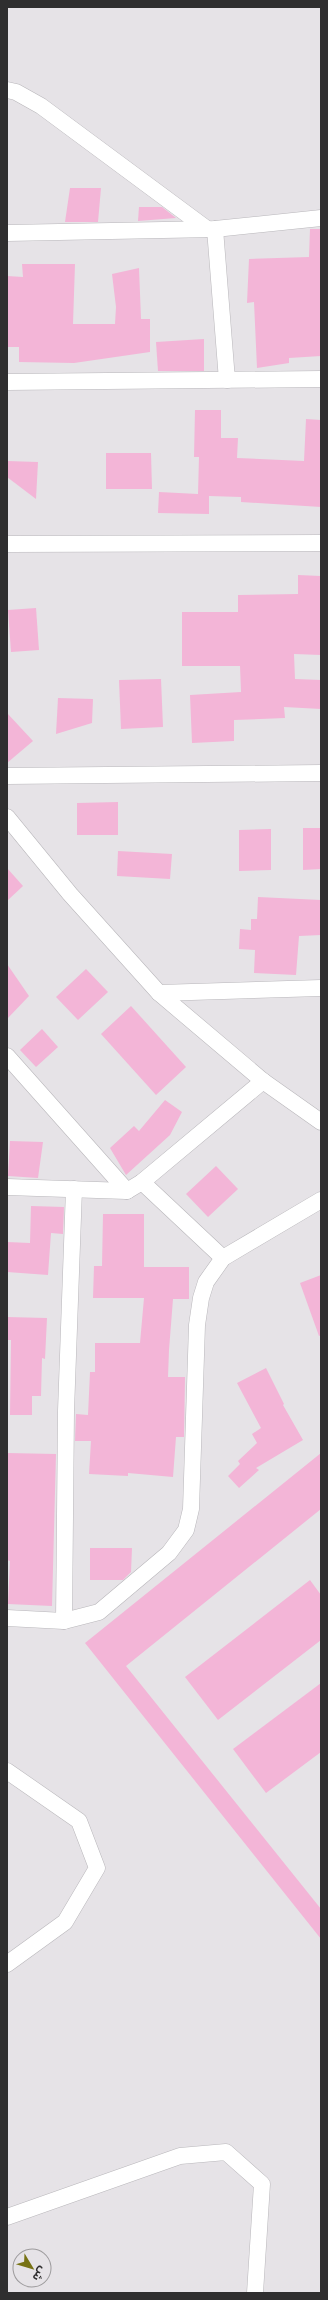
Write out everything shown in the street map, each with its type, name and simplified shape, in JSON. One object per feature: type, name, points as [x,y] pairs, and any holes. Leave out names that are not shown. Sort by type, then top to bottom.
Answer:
[{"type":"street","points":[[7,90],[16,92],[41,106],[211,229],[227,380]]},
{"type":"street","points":[[7,233],[211,229],[321,218]]},
{"type":"street","points":[[7,382],[321,379]]},
{"type":"street","points":[[7,544],[321,543]]},
{"type":"street","points":[[7,776],[321,773]]},
{"type":"street","points":[[7,817],[70,894],[159,993],[263,1081],[321,1122]]},
{"type":"street","points":[[159,993],[321,988]]},
{"type":"street","points":[[7,1056],[127,1191]]},
{"type":"street","points":[[7,1187],[127,1191],[142,1182],[263,1081]]},
{"type":"street","points":[[142,1182],[223,1258]]},
{"type":"street","points":[[64,1621],[66,1411],[74,1189]]},
{"type":"street","points":[[7,1618],[64,1621],[99,1612],[169,1553],[186,1530],[191,1508],[198,1318],[201,1298],[206,1282],[223,1258],[321,1200]]},
{"type":"street","points":[[7,1771],[80,1821],[97,1868],[65,1922],[7,1964]]},
{"type":"street","points":[[7,2217],[180,2156],[226,2152],[262,2184],[255,2293]]},
{"type":"building","points":[[70,188],[101,188],[98,222],[65,222]]},
{"type":"building","points":[[139,207],[162,207],[176,218],[138,221]]},
{"type":"building","points":[[310,229],[321,229],[321,356],[289,358],[289,363],[257,368],[254,302],[247,303],[249,259],[309,257]]},
{"type":"building","points":[[22,264],[75,264],[73,324],[115,324],[116,307],[112,274],[139,268],[141,319],[150,319],[150,352],[74,363],[19,362],[19,347],[7,347],[7,276],[23,277]]},
{"type":"building","points":[[204,339],[204,371],[158,371],[156,342]]},
{"type":"building","points":[[195,410],[221,410],[221,438],[238,438],[237,458],[304,461],[306,419],[321,420],[321,507],[241,502],[241,497],[209,496],[209,514],[158,513],[159,492],[198,494],[199,457],[194,457]]},
{"type":"building","points":[[106,453],[151,453],[152,489],[106,489]]},
{"type":"building","points":[[7,461],[38,462],[36,499],[7,477]]},
{"type":"building","points":[[298,575],[321,576],[321,655],[294,654],[295,679],[321,680],[321,709],[284,707],[285,718],[234,720],[234,741],[192,743],[190,695],[241,692],[240,666],[182,666],[182,612],[238,612],[238,595],[298,594]]},
{"type":"building","points":[[36,608],[39,650],[11,652],[8,610]]},
{"type":"building","points":[[161,679],[163,727],[121,729],[119,680]]},
{"type":"building","points":[[58,698],[93,699],[92,723],[56,734]]},
{"type":"building","points":[[7,713],[33,741],[7,763]]},
{"type":"building","points":[[118,802],[118,835],[77,835],[77,803]]},
{"type":"building","points":[[303,828],[321,828],[321,869],[303,870]]},
{"type":"building","points":[[271,829],[271,870],[239,871],[239,830]]},
{"type":"building","points":[[118,851],[172,854],[170,879],[117,876]]},
{"type":"building","points":[[7,868],[23,886],[7,901]]},
{"type":"building","points":[[258,897],[321,900],[321,935],[299,936],[296,975],[254,973],[255,950],[239,949],[240,929],[251,930],[251,919],[257,919]]},
{"type":"building","points":[[7,964],[29,996],[7,1019]]},
{"type":"building","points":[[86,969],[108,992],[78,1020],[56,997]]},
{"type":"building","points":[[131,1006],[186,1067],[156,1095],[101,1034]]},
{"type":"building","points":[[42,1029],[58,1047],[36,1067],[20,1050]]},
{"type":"building","points":[[165,1100],[182,1112],[170,1135],[126,1175],[110,1148],[134,1126],[139,1131]]},
{"type":"building","points":[[10,1141],[43,1142],[38,1178],[8,1176]]},
{"type":"building","points":[[216,1166],[238,1189],[208,1217],[186,1194]]},
{"type":"building","points":[[31,1206],[64,1207],[63,1234],[51,1233],[48,1275],[7,1272],[7,1242],[30,1243]]},
{"type":"building","points":[[103,1214],[144,1214],[144,1267],[189,1267],[189,1299],[173,1299],[169,1350],[168,1377],[185,1377],[184,1437],[176,1437],[173,1477],[128,1473],[128,1476],[89,1474],[91,1441],[75,1441],[76,1414],[88,1415],[90,1372],[95,1372],[95,1343],[140,1343],[144,1298],[93,1298],[94,1266],[102,1266]]},
{"type":"building","points":[[321,1275],[321,1335],[319,1336],[300,1283]]},
{"type":"building","points":[[7,1317],[47,1318],[45,1359],[42,1358],[41,1396],[32,1396],[32,1415],[10,1415],[11,1340],[7,1340]]},
{"type":"building","points":[[266,1368],[284,1404],[283,1405],[303,1440],[256,1468],[259,1470],[239,1488],[228,1476],[240,1464],[238,1461],[257,1443],[252,1434],[261,1428],[237,1383]]},
{"type":"building","points":[[7,1453],[56,1454],[52,1606],[8,1604],[10,1561],[7,1560]]},
{"type":"building","points":[[321,1453],[321,1509],[126,1666],[321,1909],[321,1939],[85,1643]]},
{"type":"building","points":[[90,1548],[132,1548],[131,1572],[123,1580],[90,1580]]},
{"type":"building","points":[[310,1580],[321,1595],[321,1640],[218,1720],[185,1677]]},
{"type":"building","points":[[321,1683],[321,1752],[266,1793],[233,1749]]}]
